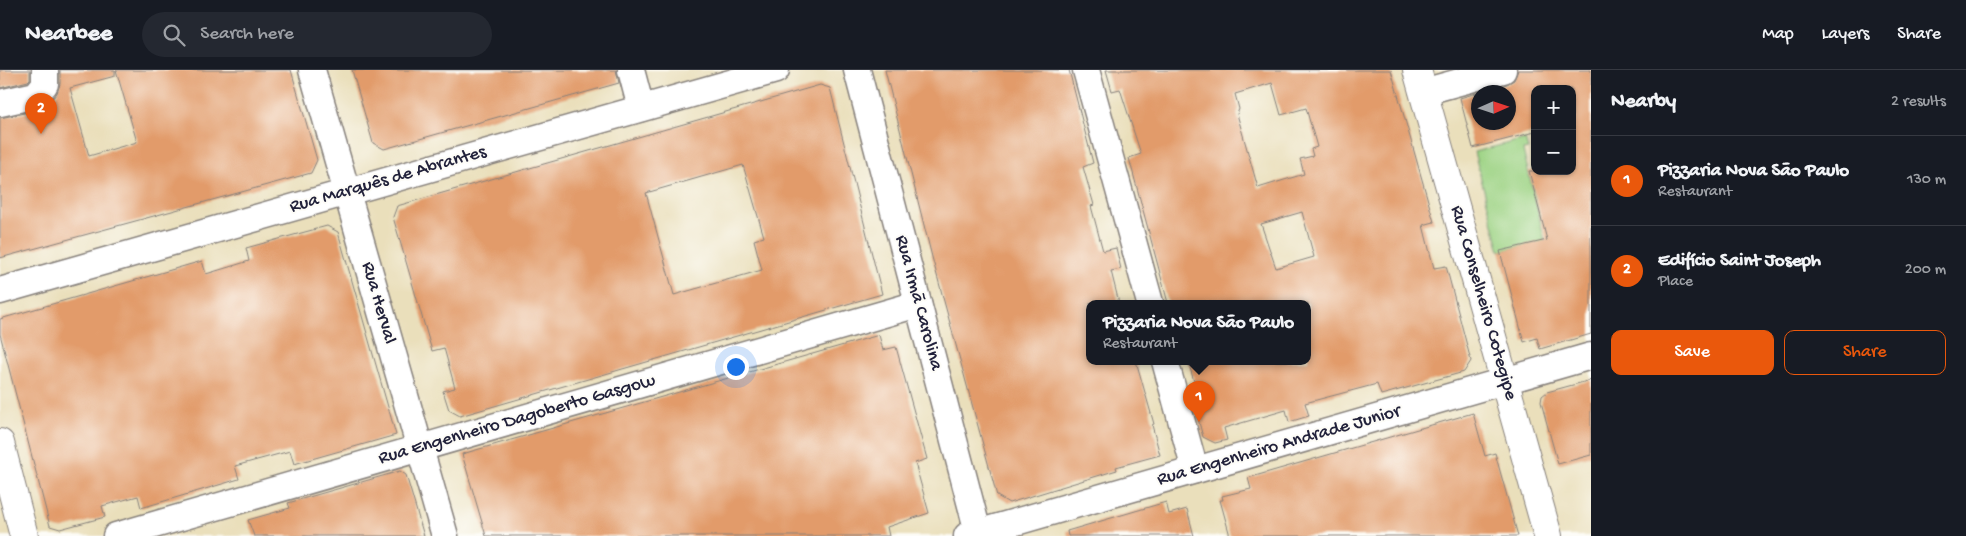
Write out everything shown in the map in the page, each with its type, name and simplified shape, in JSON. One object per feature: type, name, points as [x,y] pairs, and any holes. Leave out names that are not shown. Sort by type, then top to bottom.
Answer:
[{"type":"street","points":[[0,103],[36,95],[45,84],[45,70]]},
{"type":"street","name":"Rua Herval","points":[[312,70],[445,536]]},
{"type":"street","points":[[631,70],[641,108]]},
{"type":"street","name":"Rua Marquês de Abrantes","points":[[0,291],[776,70]]},
{"type":"street","name":"Rua Irmã Carolina","points":[[856,70],[918,304],[975,535]]},
{"type":"street","points":[[1086,70],[1149,300]]},
{"type":"street","points":[[1420,81],[1503,70]]},
{"type":"street","name":"Rua Conselheiro Cotegipe","points":[[1420,81],[1548,536]]},
{"type":"street","name":"Rua Engenheiro Dagoberto Gasgow","points":[[116,536],[918,304]]},
{"type":"street","name":"Rua Engenheiro Andrade Junior","points":[[975,535],[1591,356]]},
{"type":"street","points":[[1166,365],[1195,470]]},
{"type":"street","points":[[0,444],[24,536]]},
{"type":"green space","points":[[1525,139],[1528,149],[1523,150],[1545,241],[1500,251],[1474,152]]},
{"type":"building","points":[[0,70],[30,70],[30,79],[0,88]]},
{"type":"building","points":[[60,70],[115,70],[115,76],[70,88],[89,156],[137,142],[116,70],[291,70],[317,160],[311,173],[0,258],[0,118],[39,110],[47,105],[57,93],[60,84]]},
{"type":"building","points":[[352,70],[616,70],[619,83],[384,149],[373,143]]},
{"type":"building","points":[[885,70],[1069,70],[1093,163],[1083,167],[1094,205],[1091,206],[1103,251],[1116,248],[1121,269],[1111,271],[1118,300],[1086,300],[1086,365],[1137,365],[1154,424],[1152,425],[1160,455],[1116,467],[1117,470],[1009,503],[997,496],[932,257]]},
{"type":"building","points":[[1106,70],[1391,70],[1434,222],[1423,225],[1434,268],[1446,266],[1471,361],[1464,372],[1381,395],[1377,384],[1305,403],[1309,416],[1289,422],[1286,410],[1224,428],[1227,440],[1215,443],[1203,437],[1190,389],[1196,388],[1189,365],[1311,365],[1311,300],[1167,300],[1129,158],[1141,154],[1120,89],[1112,91]],"holes":[[[1272,83],[1281,115],[1306,108],[1317,147],[1311,149],[1313,156],[1300,159],[1304,174],[1258,188],[1237,114],[1239,109],[1235,94]],[[1302,212],[1314,257],[1276,268],[1261,224]]]},
{"type":"building","points":[[1518,70],[1591,70],[1591,334],[1540,349],[1537,338],[1524,342],[1500,251],[1547,240],[1529,171],[1531,171],[1531,175],[1576,175],[1576,85],[1531,85],[1531,133],[1473,148],[1460,98],[1471,95],[1471,130],[1516,130],[1516,85],[1504,85],[1514,80]]},
{"type":"building","points":[[820,85],[830,88],[882,294],[460,416],[449,410],[443,391],[455,388],[444,348],[432,351],[393,217],[397,206]],"holes":[[[743,165],[764,237],[754,240],[762,270],[674,295],[646,193]]]},
{"type":"building","points":[[327,226],[338,232],[396,435],[294,464],[290,451],[235,466],[239,479],[141,508],[138,496],[102,506],[105,517],[60,529],[50,526],[0,334],[0,319],[202,261],[206,274],[249,261],[246,248]]},
{"type":"building","points":[[879,335],[883,350],[896,347],[927,459],[915,463],[929,513],[887,527],[889,536],[486,536],[462,454]]},
{"type":"building","points":[[1591,380],[1591,455],[1558,464],[1541,402],[1542,396],[1547,392]]},
{"type":"building","points":[[1473,413],[1485,456],[1495,453],[1518,536],[1230,536],[1220,500],[1223,500],[1222,496],[1251,489],[1248,478]]},
{"type":"building","points":[[400,471],[406,475],[424,536],[254,536],[248,520],[290,508],[288,503]]},
{"type":"building","points":[[1166,502],[1169,514],[1187,509],[1194,536],[1068,536],[1067,531]]},
{"type":"place","name":"Edifício Saint Joseph","points":[[41,134]]},
{"type":"place","name":"Pizzaria Nova São Paulo","points":[[1199,422]]}]
